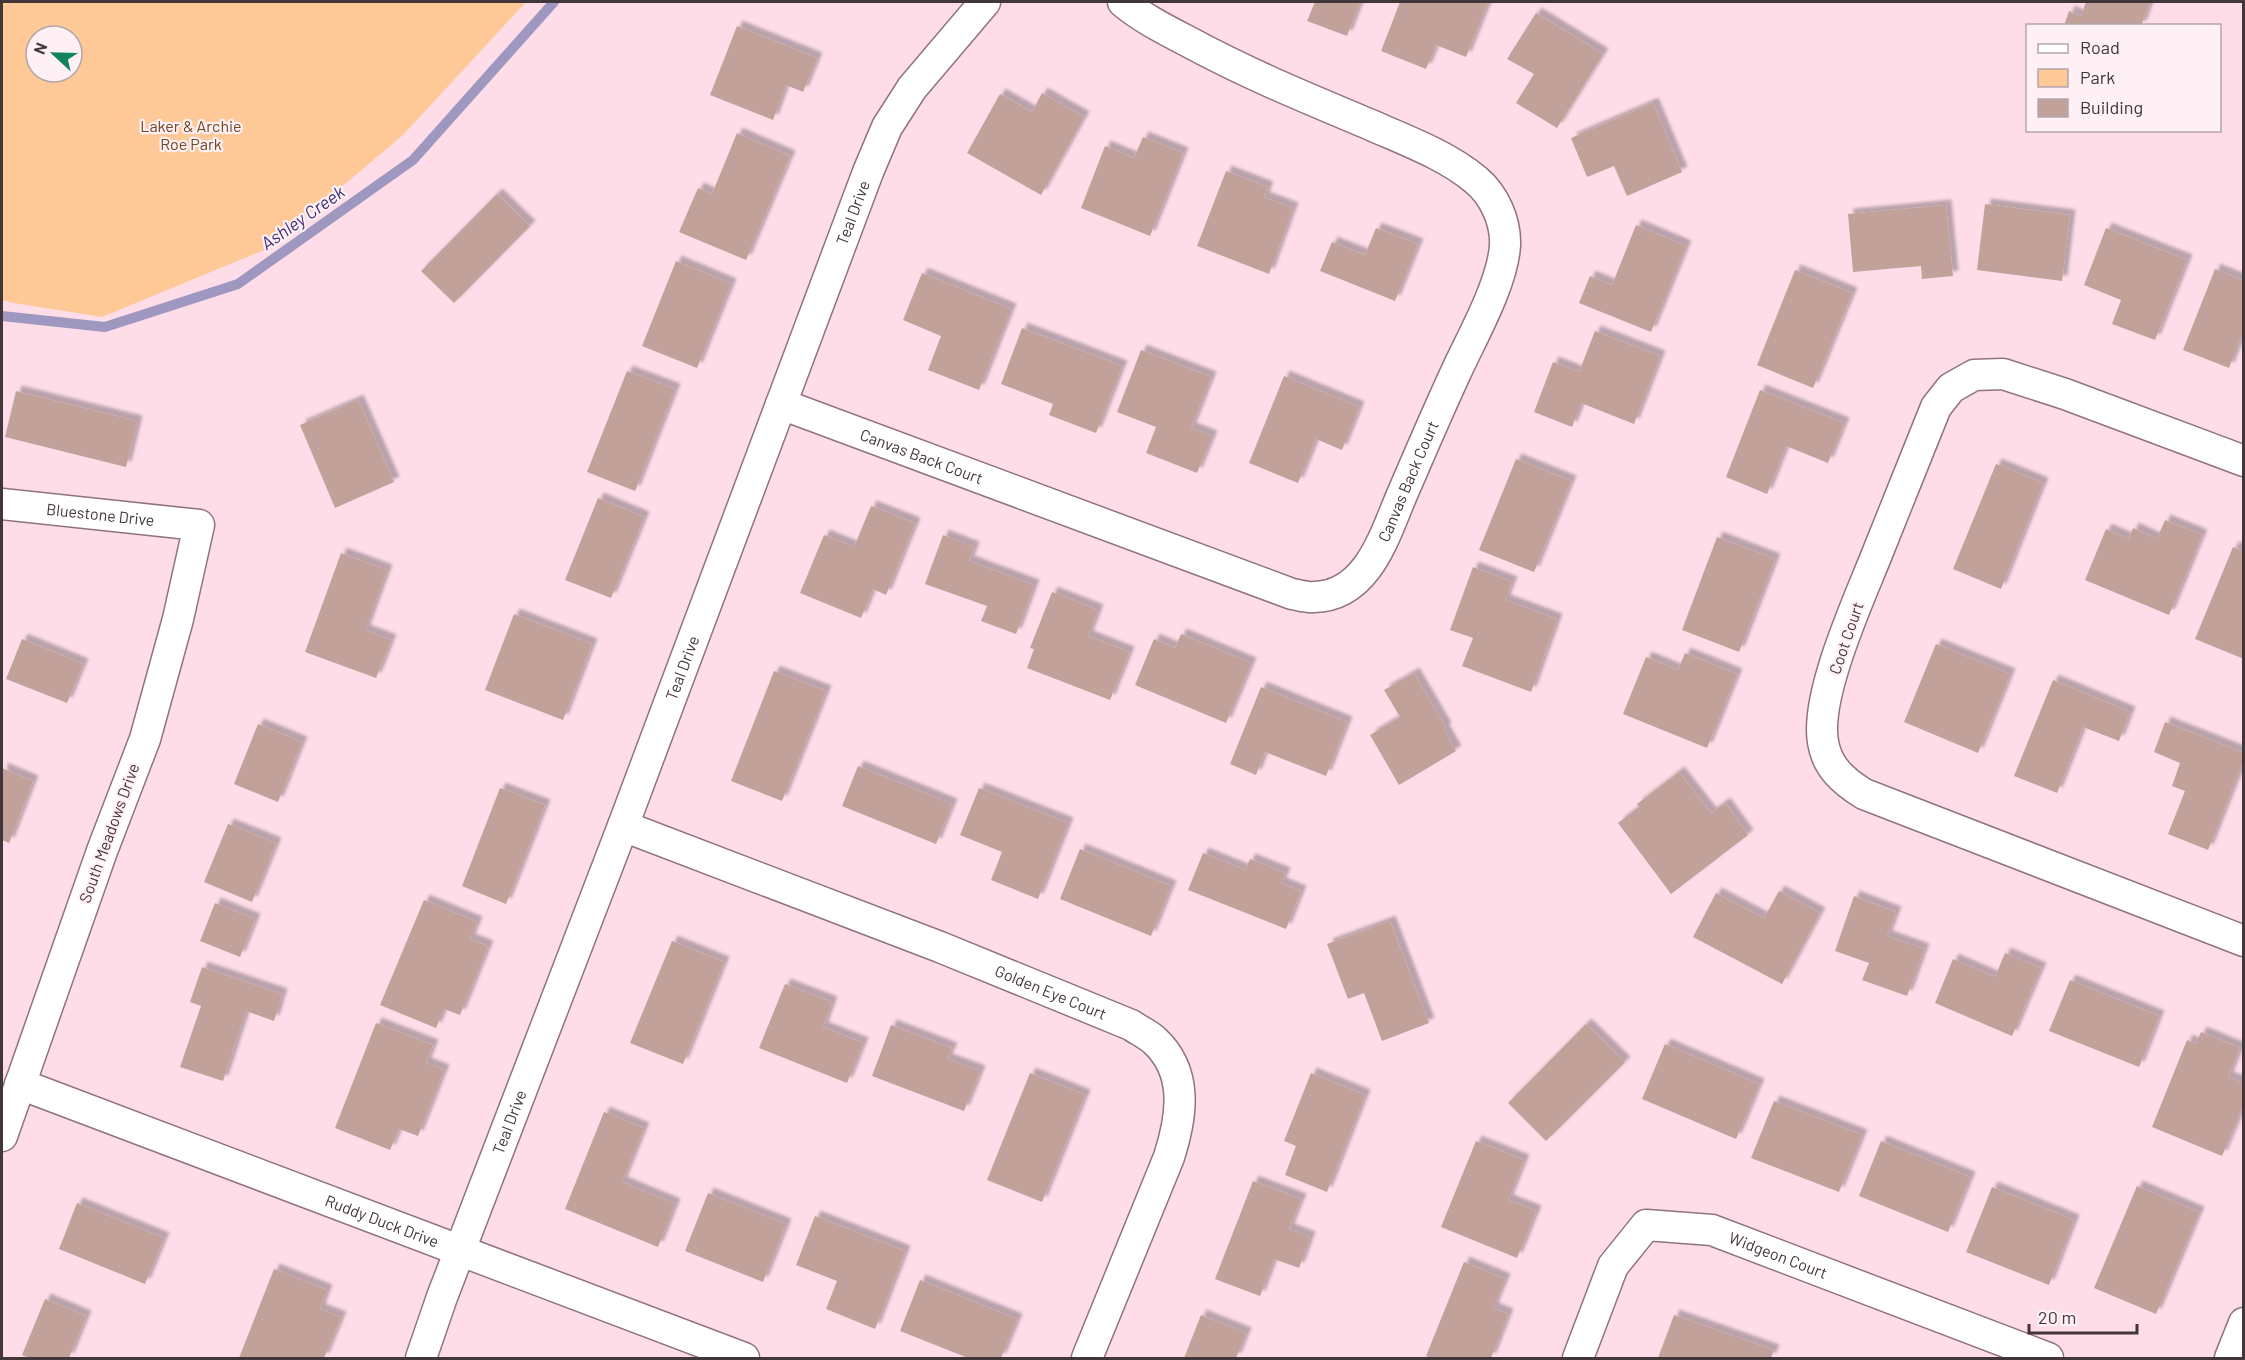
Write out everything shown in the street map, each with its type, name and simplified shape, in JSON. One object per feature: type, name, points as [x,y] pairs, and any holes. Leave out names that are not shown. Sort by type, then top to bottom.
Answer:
[{"type":"street","name":"Teal Drive","points":[[421,1359],[442,1297],[623,826],[868,172],[887,127],[912,88],[985,2]]},
{"type":"street","name":"Canvas Back Court","points":[[781,404],[1292,594],[1314,597],[1336,593],[1355,582],[1369,565],[1381,543],[1434,418],[1481,318],[1501,268],[1505,244],[1502,220],[1493,199],[1478,182],[1458,167],[1412,143],[1238,68],[1150,21],[1123,2]]},
{"type":"street","name":"Coot Court","points":[[2244,461],[2065,394],[2003,374],[1974,375],[1951,388],[1936,407],[1853,615],[1826,696],[1822,720],[1823,743],[1830,765],[1845,782],[1864,794],[2244,941]]},
{"type":"street","name":"Bluestone Drive","points":[[2,504],[199,525]]},
{"type":"street","name":"South Meadows Drive","points":[[2,1136],[102,851],[145,739],[178,619],[199,525]]},
{"type":"street","name":"Golden Eye Court","points":[[623,826],[940,947],[1131,1025],[1153,1039],[1170,1059],[1179,1082],[1181,1107],[1177,1132],[1087,1359]]},
{"type":"street","name":"Ruddy Duck Drive","points":[[20,1084],[744,1359]]},
{"type":"street","name":"Widgeon Court","points":[[1578,1359],[1613,1266],[1646,1225],[1712,1230],[2048,1359]]},
{"type":"street","points":[[2230,1359],[2244,1323]]},
{"type":"green space","name":"Laker & Archie Roe Park","points":[[2,2],[526,2],[403,135],[269,248],[102,317],[2,300]]},
{"type":"building","points":[[1315,2],[1360,2],[1347,36],[1307,21]]},
{"type":"building","points":[[1400,2],[1488,2],[1466,57],[1436,45],[1426,69],[1381,51]]},
{"type":"building","points":[[2086,2],[2150,2],[2142,24],[2065,24],[2069,11],[2081,16]]},
{"type":"building","points":[[1536,13],[1603,54],[1557,128],[1516,103],[1534,74],[1507,59]]},
{"type":"building","points":[[737,26],[817,58],[803,92],[786,85],[773,120],[710,95]]},
{"type":"building","points":[[1042,93],[1084,117],[1041,195],[967,153],[1000,94],[1032,112]]},
{"type":"building","points":[[1653,103],[1682,172],[1627,196],[1614,166],[1587,177],[1571,138]]},
{"type":"building","points":[[737,133],[790,156],[746,260],[679,232],[698,188],[712,194]]},
{"type":"building","points":[[1143,137],[1183,153],[1150,236],[1081,208],[1105,146],[1134,158]]},
{"type":"building","points":[[1226,171],[1268,187],[1264,197],[1293,208],[1269,274],[1197,246]]},
{"type":"building","points":[[497,194],[530,226],[454,303],[421,271]]},
{"type":"building","points":[[1985,204],[2070,215],[2062,281],[1977,270]]},
{"type":"building","points":[[1946,205],[1953,276],[1922,279],[1921,266],[1853,272],[1848,214]]},
{"type":"building","points":[[1636,225],[1686,246],[1651,332],[1579,303],[1590,276],[1612,285]]},
{"type":"building","points":[[1376,228],[1418,244],[1395,301],[1320,271],[1332,242],[1365,255]]},
{"type":"building","points":[[2106,228],[2187,260],[2155,340],[2112,324],[2121,300],[2084,285]]},
{"type":"building","points":[[676,261],[731,284],[697,368],[642,346]]},
{"type":"building","points":[[2215,269],[2244,281],[2244,339],[2241,337],[2229,368],[2183,350]]},
{"type":"building","points":[[1795,270],[1852,293],[1813,388],[1757,365]]},
{"type":"building","points":[[922,273],[1011,309],[979,390],[928,370],[941,336],[903,320]]},
{"type":"building","points":[[1022,328],[1122,366],[1096,433],[1049,415],[1053,404],[1001,384]]},
{"type":"building","points":[[1595,331],[1660,356],[1634,424],[1581,403],[1572,427],[1534,412],[1553,362],[1579,372]]},
{"type":"building","points":[[1141,350],[1211,377],[1191,428],[1212,436],[1197,473],[1146,453],[1156,427],[1117,412]]},
{"type":"building","points":[[627,371],[675,389],[635,491],[587,472]]},
{"type":"building","points":[[1284,376],[1359,407],[1342,450],[1316,439],[1298,483],[1249,463]]},
{"type":"building","points":[[1760,390],[1844,423],[1828,463],[1786,446],[1767,494],[1726,477]]},
{"type":"building","points":[[16,391],[137,421],[126,467],[5,437]]},
{"type":"building","points":[[358,400],[394,482],[335,508],[300,425]]},
{"type":"building","points":[[1516,459],[1571,481],[1534,572],[1479,550]]},
{"type":"building","points":[[1996,464],[2043,483],[2001,589],[1953,569]]},
{"type":"building","points":[[598,498],[644,517],[611,598],[565,580]]},
{"type":"building","points":[[871,506],[915,523],[886,595],[873,589],[861,618],[800,593],[824,535],[854,547]]},
{"type":"building","points":[[2165,520],[2202,535],[2169,615],[2085,580],[2106,529],[2129,539],[2133,528],[2157,539]]},
{"type":"building","points":[[943,535],[974,547],[969,561],[1034,585],[1016,634],[981,621],[987,606],[925,584]]},
{"type":"building","points":[[1717,537],[1775,559],[1739,652],[1682,630]]},
{"type":"building","points":[[2233,547],[2244,551],[2244,659],[2195,639]]},
{"type":"building","points":[[341,553],[387,570],[365,630],[391,640],[376,678],[305,652]]},
{"type":"building","points":[[1473,567],[1512,582],[1505,600],[1557,619],[1531,692],[1462,666],[1473,638],[1450,630]]},
{"type":"building","points":[[1052,592],[1098,610],[1088,636],[1129,652],[1110,700],[1027,668],[1034,649],[1030,648]]},
{"type":"building","points":[[514,614],[592,644],[563,720],[485,690]]},
{"type":"building","points":[[1181,634],[1251,663],[1226,723],[1135,685],[1154,639],[1175,648]]},
{"type":"building","points":[[22,639],[83,664],[67,703],[6,679]]},
{"type":"building","points":[[1936,644],[2010,674],[1978,753],[1904,722]]},
{"type":"building","points":[[1685,653],[1737,674],[1707,748],[1623,714],[1646,657],[1678,670]]},
{"type":"building","points":[[774,671],[826,691],[782,801],[731,781]]},
{"type":"building","points":[[1414,673],[1446,728],[1444,730],[1456,751],[1399,785],[1370,735],[1400,717],[1384,690]]},
{"type":"building","points":[[2053,680],[2130,712],[2119,741],[2083,727],[2057,793],[2014,776]]},
{"type":"building","points":[[1261,687],[1347,722],[1326,776],[1265,752],[1256,775],[1230,764]]},
{"type":"building","points":[[2165,722],[2244,753],[2244,759],[2208,850],[2168,834],[2185,791],[2172,786],[2180,763],[2154,752]]},
{"type":"building","points":[[258,724],[302,742],[278,802],[234,784]]},
{"type":"building","points":[[858,766],[952,804],[936,844],[842,806]]},
{"type":"building","points":[[2,768],[33,781],[9,843],[2,840]]},
{"type":"building","points":[[1679,772],[1711,813],[1725,803],[1748,835],[1671,894],[1618,823],[1639,807],[1637,804]]},
{"type":"building","points":[[500,788],[545,805],[506,904],[462,886]]},
{"type":"building","points":[[979,788],[1068,823],[1038,899],[991,880],[1002,852],[960,835]]},
{"type":"building","points":[[228,824],[276,843],[252,902],[204,882]]},
{"type":"building","points":[[1080,849],[1171,886],[1151,936],[1060,899]]},
{"type":"building","points":[[1203,853],[1245,870],[1250,859],[1285,873],[1281,883],[1301,891],[1286,929],[1188,890]]},
{"type":"building","points":[[1779,891],[1820,913],[1782,984],[1693,937],[1716,893],[1764,918]]},
{"type":"building","points":[[1854,896],[1896,912],[1887,936],[1924,949],[1907,996],[1862,980],[1869,963],[1835,951]]},
{"type":"building","points":[[424,900],[477,922],[470,939],[488,946],[460,1015],[444,1009],[436,1028],[380,1005]]},
{"type":"building","points":[[215,903],[255,919],[240,957],[200,941]]},
{"type":"building","points":[[1390,921],[1429,1023],[1382,1041],[1364,993],[1348,999],[1327,944]]},
{"type":"building","points":[[672,941],[724,962],[683,1064],[630,1043]]},
{"type":"building","points":[[2005,953],[2041,968],[2012,1036],[1935,1003],[1953,959],[1995,977]]},
{"type":"building","points":[[202,967],[282,994],[274,1021],[246,1011],[223,1081],[180,1067],[201,1006],[190,1002]]},
{"type":"building","points":[[2070,980],[2159,1016],[2139,1067],[2049,1031]]},
{"type":"building","points":[[785,984],[832,1002],[823,1027],[863,1043],[847,1083],[759,1048]]},
{"type":"building","points":[[376,1023],[433,1045],[426,1063],[444,1070],[418,1136],[399,1129],[390,1150],[335,1128]]},
{"type":"building","points":[[1586,1024],[1625,1062],[1546,1141],[1508,1103]]},
{"type":"building","points":[[891,1025],[952,1048],[947,1059],[980,1071],[964,1111],[872,1076]]},
{"type":"building","points":[[2201,1032],[2240,1048],[2228,1077],[2244,1083],[2244,1103],[2222,1156],[2152,1127],[2187,1040],[2196,1044]]},
{"type":"building","points":[[1665,1044],[1759,1084],[1736,1139],[1642,1099]]},
{"type":"building","points":[[1030,1073],[1085,1095],[1042,1202],[987,1180]]},
{"type":"building","points":[[1311,1073],[1365,1095],[1327,1192],[1285,1175],[1296,1146],[1284,1141]]},
{"type":"building","points":[[1774,1101],[1862,1135],[1839,1192],[1751,1158]]},
{"type":"building","points":[[604,1112],[644,1128],[622,1182],[675,1204],[658,1247],[565,1209]]},
{"type":"building","points":[[1476,1141],[1524,1160],[1508,1200],[1536,1211],[1517,1258],[1441,1227]]},
{"type":"building","points":[[1881,1141],[1970,1177],[1948,1232],[1859,1196]]},
{"type":"building","points":[[1253,1181],[1301,1199],[1289,1229],[1310,1237],[1299,1268],[1274,1259],[1260,1296],[1215,1279]]},
{"type":"building","points":[[2137,1186],[2199,1212],[2156,1314],[2094,1288]]},
{"type":"building","points":[[1992,1187],[2074,1220],[2049,1285],[1966,1252]]},
{"type":"building","points":[[708,1193],[786,1224],[763,1282],[685,1251]]},
{"type":"building","points":[[77,1203],[164,1238],[145,1284],[59,1249]]},
{"type":"building","points":[[815,1216],[905,1251],[875,1329],[826,1309],[837,1281],[796,1265]]},
{"type":"building","points":[[1464,1262],[1505,1279],[1493,1308],[1508,1314],[1491,1358],[1431,1358],[1426,1356]]},
{"type":"building","points":[[274,1269],[327,1290],[320,1309],[341,1317],[324,1358],[239,1358]]},
{"type":"building","points":[[920,1280],[1017,1319],[1001,1358],[968,1358],[900,1331]]},
{"type":"building","points":[[45,1299],[86,1316],[69,1358],[29,1358],[22,1355]]},
{"type":"building","points":[[1201,1315],[1246,1333],[1236,1358],[1184,1358]]},
{"type":"building","points":[[1674,1315],[1774,1350],[1771,1358],[1658,1358]]},
{"type":"waterway","name":"Ashley Creek","points":[[2,316],[105,327],[238,284],[413,160],[554,2]]}]
